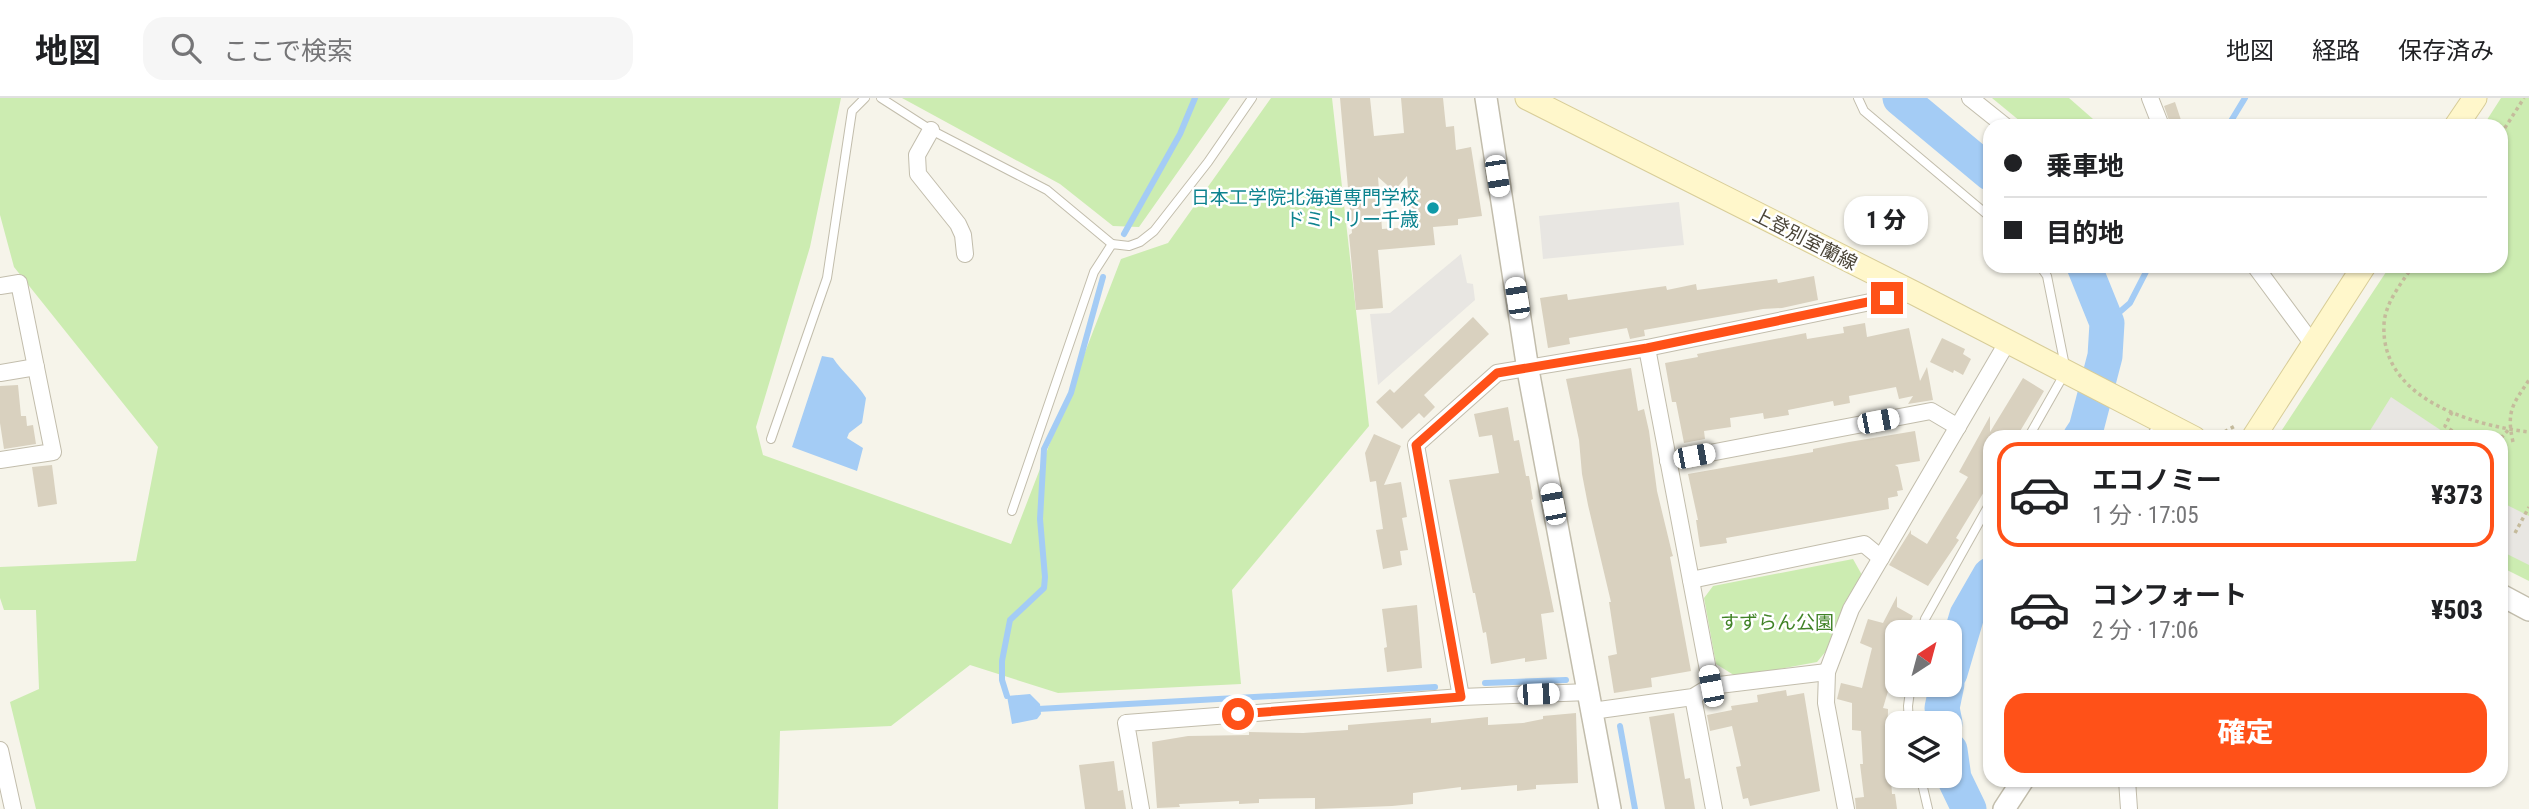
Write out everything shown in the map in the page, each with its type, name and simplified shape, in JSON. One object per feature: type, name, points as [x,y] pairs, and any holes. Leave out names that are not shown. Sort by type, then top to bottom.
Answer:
[{"type":"main road","name":"上登別室蘭線","points":[[1527,98],[2008,341],[2070,373],[2152,423],[2172,430]]},
{"type":"main road","points":[[2461,119],[2475,98]]},
{"type":"main road","points":[[2258,430],[2359,273]]},
{"type":"street","points":[[1486,98],[1528,370],[1610,809]]},
{"type":"street","points":[[1970,98],[1997,119]]},
{"type":"street","points":[[2150,98],[2158,119]]},
{"type":"street","points":[[932,130],[917,155],[918,174],[958,224],[963,235],[965,254]]},
{"type":"street","points":[[2260,273],[2312,344]]},
{"type":"street","points":[[0,286],[19,283],[53,452],[0,460]]},
{"type":"street","points":[[1461,697],[1416,445],[1497,373],[1528,370],[1647,348],[1914,293]]},
{"type":"street","points":[[1846,809],[1826,703],[1827,672],[1851,609],[2008,341]]},
{"type":"street","points":[[1647,348],[1711,686]]},
{"type":"street","points":[[0,373],[36,368]]},
{"type":"street","points":[[1668,461],[1931,411],[1958,427]]},
{"type":"street","points":[[1691,580],[1864,544],[1881,558]]},
{"type":"street","points":[[2508,599],[2529,610]]},
{"type":"street","points":[[1141,809],[1126,723],[1461,697],[1590,702],[1693,697],[1711,686],[1827,672]]},
{"type":"street","points":[[1693,697],[1714,809]]},
{"type":"street","points":[[0,750],[13,809]]},
{"type":"street","points":[[2127,787],[2129,809]]},
{"type":"lane","points":[[771,439],[827,278],[852,111],[865,98]]},
{"type":"lane","points":[[881,98],[932,130],[1047,190],[1112,244],[1129,246],[1140,242],[1154,231],[1208,162],[1252,98]]},
{"type":"lane","points":[[1858,98],[1864,111],[1983,211]]},
{"type":"lane","points":[[1012,511],[1094,272],[1112,244]]},
{"type":"lane","points":[[2033,430],[2070,373],[2045,273]]},
{"type":"lane","points":[[1925,620],[1983,515]]},
{"type":"lane","points":[[1923,788],[1928,809]]},
{"type":"path","points":[[2508,123],[2524,98]]},
{"type":"path","points":[[2408,273],[2395,292],[2384,322],[2387,349],[2397,374],[2420,397],[2452,412],[2489,425],[2529,432]]},
{"type":"path","points":[[2513,442],[2510,428],[2511,406],[2529,380]]},
{"type":"path","points":[[2451,430],[2445,426],[2452,412]]},
{"type":"path","points":[[2515,533],[2529,507]]},
{"type":"green space","points":[[0,98],[841,98],[810,247],[756,427],[763,455],[1011,544],[1121,259],[1168,243],[1271,98],[1332,98],[1369,426],[1232,590],[1241,684],[1058,693],[970,665],[891,726],[780,731],[778,809],[36,809],[10,702],[39,689],[36,610],[4,610],[0,598],[0,567],[136,561],[158,447],[14,267],[0,215]]},
{"type":"green space","points":[[902,98],[1230,98],[1139,227],[1113,226],[1060,184]]},
{"type":"green space","points":[[1992,98],[2069,98],[2093,119],[2018,119]]},
{"type":"green space","points":[[2501,98],[2529,98],[2529,581],[2508,570],[2508,430],[2282,430],[2385,273],[2508,273],[2508,119],[2488,119]]},
{"type":"green space","name":"すずらん公園","points":[[1853,559],[1862,575],[1845,602],[1827,650],[1817,662],[1737,677],[1716,664],[1704,598],[1713,586]]},
{"type":"shaded area","points":[[1679,202],[1684,245],[1543,259],[1539,216]]},
{"type":"shaded area","points":[[1461,254],[1467,283],[1473,284],[1475,300],[1378,385],[1370,314],[1390,313]]},
{"type":"shaded area","points":[[2391,397],[2440,430],[2370,430]]},
{"type":"shaded area","points":[[2508,506],[2529,516],[2529,565],[2508,554]]},
{"type":"water","points":[[822,356],[833,358],[866,398],[862,423],[849,433],[847,438],[863,448],[857,471],[792,447]]},
{"type":"water","points":[[1030,694],[1040,704],[1041,714],[1037,719],[1012,724],[1007,696]]},
{"type":"building","name":"日本工学院北海道専門学校 ドミトリー千歳","points":[[1340,98],[1370,98],[1374,136],[1404,133],[1401,98],[1443,98],[1446,127],[1454,126],[1456,150],[1471,147],[1482,216],[1458,219],[1458,225],[1433,227],[1435,245],[1378,250],[1383,308],[1356,310],[1349,235],[1352,233]],"holes":[[[1407,176],[1411,227],[1382,229],[1378,177],[1394,191]]]},
{"type":"building","points":[[2175,102],[2181,119],[2169,119],[2164,106]]},
{"type":"building","points":[[1814,276],[1818,300],[1644,330],[1645,336],[1630,339],[1627,328],[1569,338],[1570,344],[1548,348],[1540,298],[1567,294],[1568,300],[1666,286],[1667,290],[1696,284],[1697,290],[1777,279],[1778,283]]},
{"type":"building","points":[[1473,317],[1489,334],[1424,395],[1435,407],[1424,418],[1419,413],[1402,429],[1376,402],[1390,389],[1394,393]]},
{"type":"building","points":[[1865,323],[1867,337],[1909,328],[1920,381],[1927,367],[1933,400],[1908,404],[1913,396],[1899,399],[1896,387],[1849,396],[1850,403],[1834,406],[1833,401],[1788,410],[1789,415],[1764,419],[1763,413],[1730,418],[1731,427],[1704,431],[1705,439],[1684,443],[1676,402],[1672,402],[1665,363],[1698,357],[1697,354],[1806,333],[1807,339],[1844,333],[1843,327]]},
{"type":"building","points":[[1942,338],[1965,349],[1963,354],[1971,359],[1963,375],[1930,362]]},
{"type":"building","points":[[1631,368],[1638,411],[1644,409],[1649,431],[1657,491],[1673,556],[1670,557],[1691,671],[1651,678],[1652,687],[1614,693],[1608,656],[1617,654],[1611,602],[1588,505],[1579,440],[1566,379]]},
{"type":"building","points":[[2023,378],[2044,391],[2021,430],[1991,430]]},
{"type":"building","points":[[18,385],[21,416],[26,416],[27,426],[33,425],[36,444],[4,449],[0,423],[0,386]]},
{"type":"building","points":[[1508,407],[1514,441],[1519,440],[1526,476],[1529,476],[1531,500],[1554,612],[1541,614],[1547,659],[1525,662],[1525,658],[1491,664],[1486,632],[1483,633],[1473,593],[1449,480],[1499,473],[1492,435],[1479,437],[1474,414]]},
{"type":"building","points":[[1990,416],[1990,430],[1983,430],[1983,494],[1956,538],[1959,540],[1928,586],[1889,565],[1911,530],[1911,534],[1927,544],[1968,477],[1959,472]]},
{"type":"building","points":[[1915,431],[1920,461],[1895,465],[1898,467],[1903,490],[1897,491],[1898,496],[1888,498],[1889,509],[1726,538],[1727,543],[1700,547],[1698,520],[1688,474]]},
{"type":"building","points":[[1374,434],[1401,446],[1384,485],[1401,482],[1407,517],[1402,518],[1408,550],[1400,551],[1402,565],[1383,569],[1376,530],[1383,529],[1376,481],[1370,482],[1365,453]]},
{"type":"building","points":[[52,465],[57,504],[38,507],[32,467]]},
{"type":"building","points":[[1897,596],[1897,607],[1913,616],[1911,620],[1885,620],[1886,697],[1883,708],[1888,709],[1885,711],[1885,788],[1892,788],[1897,809],[1856,809],[1855,798],[1864,797],[1860,764],[1863,764],[1861,731],[1852,730],[1852,703],[1837,699],[1841,683],[1862,688],[1872,648],[1860,643],[1868,619],[1883,623]]},
{"type":"building","points":[[1417,605],[1422,668],[1387,672],[1382,609]]},
{"type":"building","points":[[1786,690],[1787,696],[1804,693],[1820,791],[1750,806],[1748,798],[1743,799],[1736,767],[1741,766],[1732,726],[1710,731],[1707,715],[1732,710],[1731,706],[1758,702],[1757,695]]},
{"type":"building","points":[[1576,713],[1578,783],[1536,785],[1536,789],[1517,791],[1517,785],[1461,790],[1461,787],[1413,793],[1413,804],[1392,806],[1315,809],[1315,798],[1259,799],[1259,803],[1239,804],[1239,801],[1179,804],[1180,807],[1157,808],[1152,742],[1188,736],[1249,735],[1249,732],[1348,730],[1348,725],[1431,718],[1431,723],[1488,717],[1488,725],[1523,723],[1543,719],[1543,716]]},
{"type":"building","points":[[1674,713],[1685,779],[1690,778],[1695,809],[1665,809],[1649,717]]},
{"type":"building","points":[[1114,761],[1118,791],[1123,790],[1126,809],[1085,809],[1079,765]]},
{"type":"waterway","points":[[1124,234],[1180,134],[1195,98]]},
{"type":"waterway","points":[[1900,98],[1983,167]]},
{"type":"waterway","points":[[2232,119],[2245,98]]},
{"type":"waterway","points":[[2085,430],[2105,356],[2107,323],[2087,273]]},
{"type":"waterway","points":[[2107,323],[2130,303],[2145,273]]},
{"type":"waterway","points":[[1007,696],[1002,680],[1002,661],[1010,620],[1044,588],[1040,519],[1044,449],[1071,393],[1103,277]]},
{"type":"waterway","points":[[1962,632],[1967,615],[1983,587]]},
{"type":"waterway","points":[[1485,683],[1566,680]]},
{"type":"waterway","points":[[1038,709],[1435,687]]},
{"type":"waterway","points":[[1943,711],[1944,697]]},
{"type":"waterway","points":[[1620,726],[1635,809]]},
{"type":"waterway","points":[[1959,788],[1969,809]]},
{"type":"place","name":"日本工学院北海道専門学校 ドミトリー千歳","points":[[1433,208]]},
{"type":"route","points":[[1238,714],[1461,697],[1416,445],[1497,373],[1528,370],[1647,348],[1887,298]]}]
